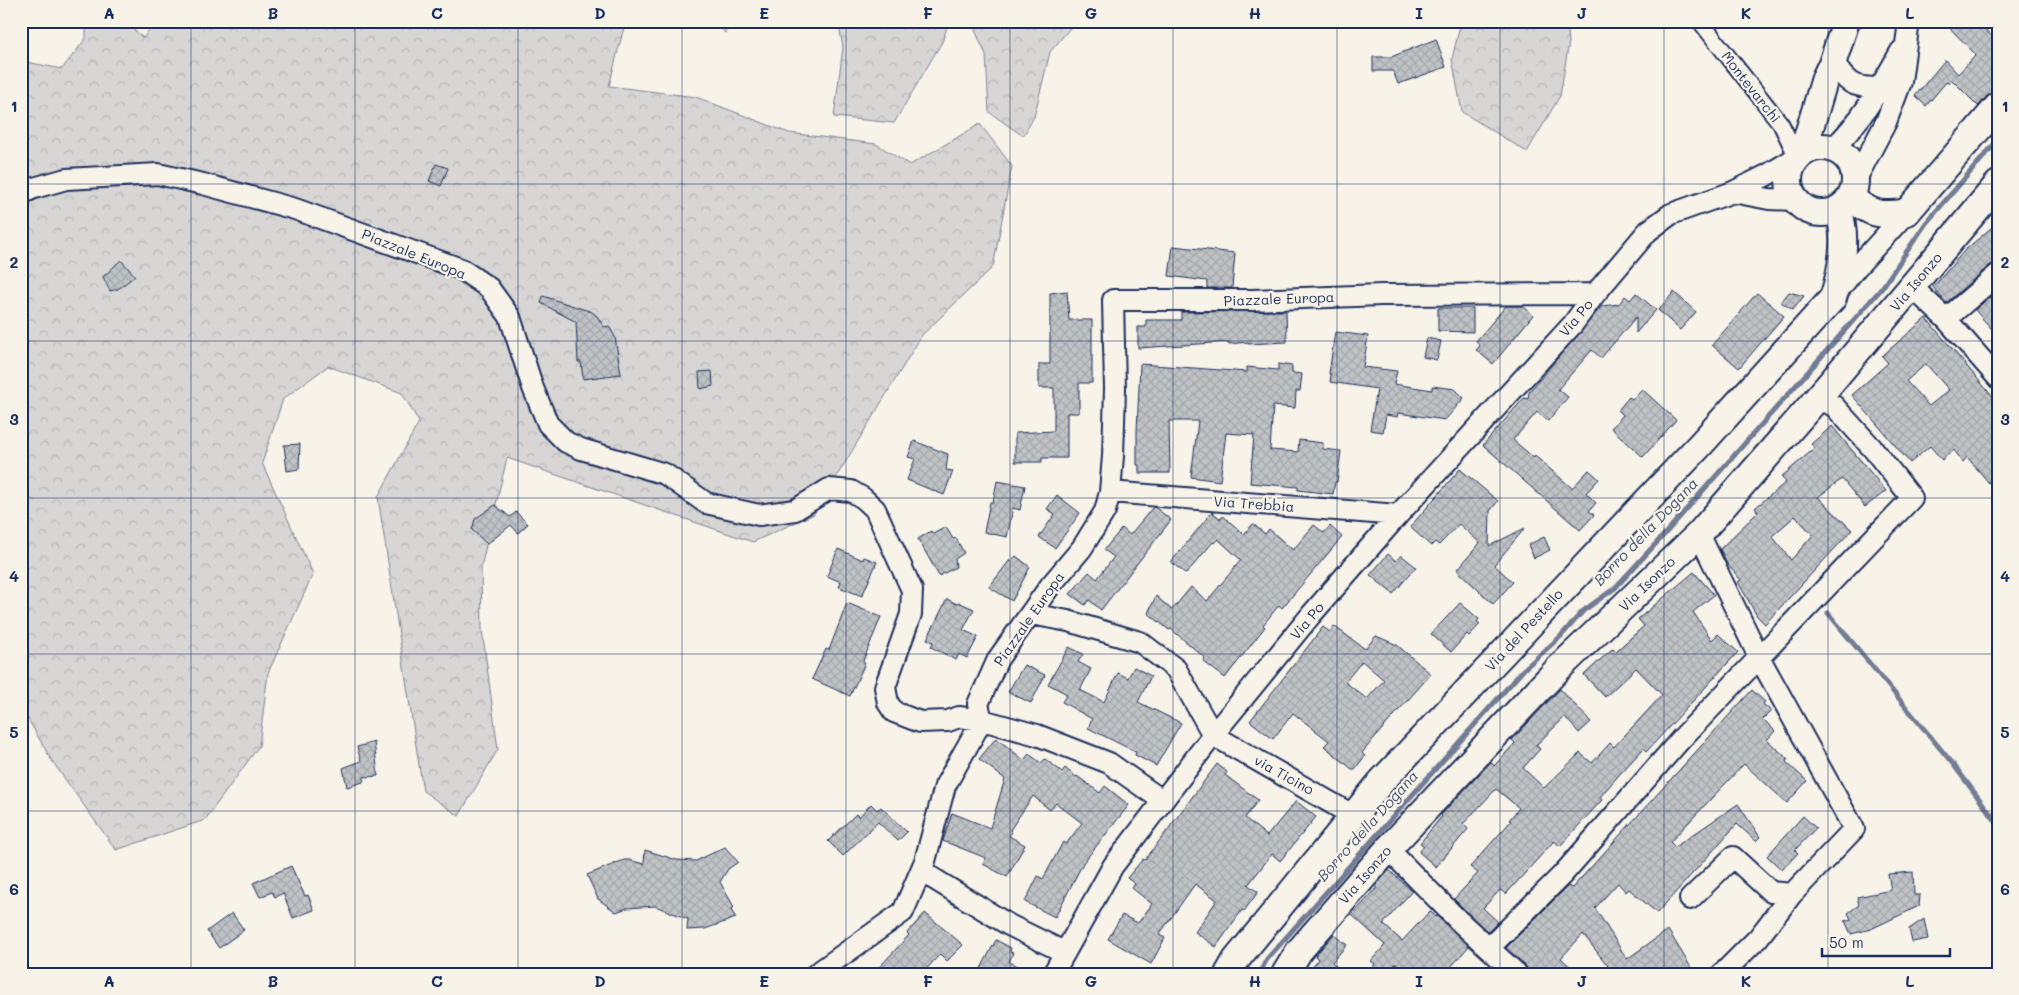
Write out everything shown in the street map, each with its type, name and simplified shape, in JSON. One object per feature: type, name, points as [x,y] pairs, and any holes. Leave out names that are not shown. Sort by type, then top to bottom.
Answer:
[{"type":"street","name":"Montevarchi","points":[[1700,21],[1781,124],[1815,151]]},
{"type":"street","points":[[1815,151],[1833,61],[1846,21]]},
{"type":"street","points":[[1907,212],[1895,215],[1876,214],[1863,208],[1831,200],[1788,183],[1792,164],[1852,131],[1880,88],[1908,31]]},
{"type":"street","points":[[1833,298],[1828,250],[1831,200],[1886,122],[1901,82],[1908,31]]},
{"type":"street","points":[[1833,61],[1840,74],[1848,82],[1860,87],[1880,88]]},
{"type":"street","name":"Via del Pestello","points":[[1228,974],[1236,960],[1381,782],[1700,445],[1833,298],[1855,269],[1998,106]]},
{"type":"street","points":[[1595,294],[1648,231],[1671,214],[1733,192],[1815,151],[1842,153],[1850,161],[1854,170],[1831,200]]},
{"type":"street","name":"Piazzale Europa","points":[[21,194],[66,178],[158,174],[295,209],[398,246],[461,269],[489,288],[510,317],[533,388],[548,424],[566,442],[581,450],[665,474],[706,503],[760,515],[795,510],[829,489],[851,491],[863,498],[875,509],[912,590],[911,614],[885,687],[888,703],[894,712],[920,722],[948,721],[959,717],[982,720],[978,704],[998,659],[1050,586],[1082,548],[1105,510],[1110,492],[1115,389],[1113,300],[1252,300],[1381,295],[1595,294]]},
{"type":"street","name":"Via Isonzo","points":[[1285,974],[1299,951],[1388,849],[1558,668],[1699,534],[1912,287],[1998,184]]},
{"type":"street","points":[[1733,192],[1769,199],[1831,200]]},
{"type":"street","points":[[1946,318],[1998,274]]},
{"type":"street","points":[[1912,287],[1946,318],[1998,378]]},
{"type":"street","name":"Via Po","points":[[1053,974],[1113,866],[1213,734],[1311,615],[1398,515],[1573,324],[1595,294]]},
{"type":"street","points":[[1489,948],[1563,874],[1682,738],[1912,498],[1874,450],[1834,406],[1817,398]]},
{"type":"street","name":"Via Trebbia","points":[[1110,492],[1398,515]]},
{"type":"street","points":[[1699,534],[1759,657],[1854,829],[1792,894],[1758,938],[1722,974]]},
{"type":"street","points":[[1031,614],[1068,621],[1140,642],[1176,669],[1213,734]]},
{"type":"street","points":[[816,974],[903,912],[925,861],[945,786],[982,720],[1038,735],[1109,762],[1156,796],[1160,803]]},
{"type":"street","name":"via Ticino","points":[[1213,734],[1354,816]]},
{"type":"street","points":[[1388,849],[1459,921],[1517,974]]},
{"type":"street","points":[[1690,899],[1733,857],[1771,892],[1792,894]]},
{"type":"street","points":[[921,870],[1009,925],[1064,952]]},
{"type":"green space","points":[[86,21],[124,21],[143,38],[156,21],[632,21],[624,27],[609,86],[696,97],[789,133],[876,144],[910,165],[980,124],[1012,166],[993,267],[922,335],[814,514],[753,542],[507,458],[481,567],[482,629],[498,749],[459,816],[423,791],[378,497],[419,422],[402,393],[328,366],[283,399],[262,463],[313,574],[268,673],[259,746],[205,820],[116,850],[52,761],[21,707],[21,61],[62,69],[86,38]]},
{"type":"green space","points":[[715,21],[734,21],[725,33]]},
{"type":"green space","points":[[838,21],[949,21],[942,42],[894,123],[834,117],[843,47]]},
{"type":"green space","points":[[971,21],[1076,21],[1050,52],[1034,117],[1023,136],[989,112],[986,55]]},
{"type":"green space","points":[[1461,21],[1567,21],[1569,42],[1560,96],[1527,152],[1462,112],[1452,59]]},
{"type":"building","points":[[1943,21],[1976,21],[1998,42],[1998,91],[1987,96],[1978,106],[1952,80],[1949,83],[1947,81],[1926,106],[1915,96],[1945,60],[1958,74],[1976,55]]},
{"type":"building","points":[[1436,39],[1446,67],[1398,84],[1393,71],[1373,71],[1373,57],[1391,57]]},
{"type":"building","points":[[436,164],[448,168],[441,186],[429,181]]},
{"type":"building","points":[[1998,222],[1998,262],[1990,265],[1946,303],[1933,287],[1965,250]]},
{"type":"building","points":[[1173,246],[1235,253],[1232,288],[1207,288],[1207,281],[1169,276]]},
{"type":"building","points":[[121,260],[135,276],[118,289],[110,291],[103,277]]},
{"type":"building","points":[[1998,290],[1998,336],[1975,310]]},
{"type":"building","points":[[1067,291],[1069,320],[1092,320],[1092,383],[1079,383],[1079,413],[1067,413],[1067,458],[1042,458],[1042,462],[1015,462],[1015,433],[1054,431],[1054,388],[1039,388],[1039,364],[1050,364],[1050,293]]},
{"type":"building","points":[[1674,292],[1696,312],[1680,330],[1658,310]]},
{"type":"building","points":[[1789,292],[1804,296],[1793,310],[1781,302]]},
{"type":"building","points":[[1636,293],[1656,310],[1636,333],[1636,317],[1601,358],[1592,350],[1558,389],[1568,397],[1548,421],[1537,412],[1513,440],[1572,488],[1589,470],[1599,479],[1586,493],[1596,503],[1589,511],[1594,515],[1580,530],[1483,445],[1524,398],[1528,399],[1529,392],[1602,306],[1619,304],[1625,296],[1630,300]]},
{"type":"building","points":[[1757,293],[1784,316],[1739,368],[1712,345]]},
{"type":"building","points":[[543,296],[592,312],[604,327],[609,326],[615,337],[621,374],[583,379],[581,362],[578,362],[576,322],[541,303]]},
{"type":"building","points":[[1506,306],[1523,306],[1533,315],[1493,364],[1476,350],[1480,346],[1476,341]]},
{"type":"building","points":[[1438,308],[1473,308],[1473,332],[1438,331]]},
{"type":"building","points":[[1286,311],[1287,342],[1229,344],[1229,342],[1138,348],[1138,327],[1146,327],[1146,320],[1181,320],[1181,312]]},
{"type":"building","points":[[1926,318],[1998,403],[1998,475],[1989,483],[1967,457],[1963,462],[1954,450],[1942,460],[1930,446],[1910,463],[1852,395],[1888,363],[1882,356]],"holes":[[[1926,364],[1949,390],[1929,406],[1906,381]]]},
{"type":"building","points":[[1335,332],[1368,336],[1363,367],[1397,371],[1394,384],[1432,390],[1432,386],[1455,389],[1464,398],[1445,420],[1398,413],[1397,417],[1386,415],[1383,432],[1370,430],[1377,389],[1330,382],[1331,374],[1329,374]]},
{"type":"building","points":[[1427,338],[1441,341],[1437,360],[1423,357]]},
{"type":"building","points":[[1140,364],[1247,372],[1247,367],[1278,370],[1278,364],[1292,366],[1292,373],[1302,374],[1300,391],[1296,391],[1295,408],[1273,406],[1270,450],[1298,452],[1299,440],[1323,443],[1323,449],[1341,451],[1337,482],[1335,482],[1333,494],[1298,490],[1298,487],[1250,483],[1254,435],[1226,433],[1220,481],[1191,477],[1198,421],[1169,421],[1170,473],[1139,473],[1139,465],[1137,465],[1137,431]]},
{"type":"building","points":[[712,371],[713,386],[700,389],[699,372]]},
{"type":"building","points":[[1642,389],[1676,420],[1643,457],[1611,428],[1623,415],[1618,410],[1629,397],[1632,399]]},
{"type":"building","points":[[1832,426],[1886,491],[1865,507],[1842,479],[1818,497],[1852,530],[1765,624],[1757,616],[1738,582],[1741,580],[1727,564],[1720,549],[1758,512],[1755,508],[1786,482],[1781,477],[1815,448],[1811,444]],"holes":[[[1795,516],[1813,535],[1791,560],[1772,536]]]},
{"type":"building","points":[[914,441],[948,454],[946,470],[953,471],[944,495],[907,480],[915,459],[908,457]]},
{"type":"building","points":[[300,444],[299,469],[287,471],[284,445]]},
{"type":"building","points":[[1460,469],[1498,501],[1490,511],[1489,546],[1525,528],[1494,565],[1513,582],[1493,604],[1457,570],[1480,543],[1459,524],[1439,545],[1435,542],[1431,546],[1410,527]]},
{"type":"building","points":[[997,481],[1025,486],[1020,510],[1013,508],[1007,537],[984,532],[990,502],[993,502]]},
{"type":"building","points":[[1057,495],[1080,513],[1055,548],[1039,537],[1055,514],[1047,509]]},
{"type":"building","points":[[495,505],[510,517],[516,512],[528,524],[518,533],[511,525],[487,544],[472,530],[475,519]]},
{"type":"building","points":[[1153,507],[1171,520],[1101,610],[1089,600],[1085,605],[1070,594],[1089,572],[1097,579],[1114,557],[1104,550],[1122,528],[1130,535]]},
{"type":"building","points":[[1212,512],[1221,519],[1223,516],[1244,534],[1253,524],[1265,534],[1269,529],[1293,550],[1314,525],[1324,533],[1330,526],[1342,537],[1282,608],[1279,605],[1263,625],[1265,627],[1225,678],[1203,661],[1205,658],[1171,629],[1169,630],[1148,613],[1156,596],[1172,610],[1191,587],[1207,601],[1241,560],[1218,539],[1213,542],[1186,574],[1171,562]]},
{"type":"building","points":[[946,527],[953,539],[956,538],[964,553],[955,559],[956,567],[939,576],[918,539],[931,531],[933,534]]},
{"type":"building","points":[[1544,537],[1550,550],[1534,558],[1528,545]]},
{"type":"building","points":[[838,549],[863,560],[864,557],[877,562],[862,596],[839,587],[841,582],[827,576]]},
{"type":"building","points":[[1388,554],[1396,561],[1401,555],[1416,567],[1393,594],[1370,575]]},
{"type":"building","points":[[1016,556],[1030,567],[1012,601],[989,587],[1010,560],[1009,563]]},
{"type":"building","points":[[1694,572],[1714,595],[1693,612],[1712,640],[1718,634],[1738,652],[1647,751],[1644,748],[1618,776],[1600,797],[1602,800],[1560,846],[1554,841],[1506,894],[1500,890],[1483,908],[1498,922],[1488,932],[1454,899],[1478,873],[1470,867],[1511,821],[1509,820],[1519,808],[1496,789],[1463,824],[1468,829],[1436,867],[1419,852],[1424,846],[1420,843],[1441,815],[1491,762],[1494,766],[1515,743],[1512,740],[1560,689],[1591,722],[1579,733],[1565,717],[1536,745],[1540,749],[1523,768],[1544,788],[1580,753],[1592,763],[1610,743],[1614,747],[1662,695],[1636,668],[1605,697],[1584,675],[1613,648],[1616,651],[1644,626],[1638,619]]},
{"type":"building","points":[[947,599],[974,609],[963,630],[978,637],[967,658],[959,654],[956,660],[931,647],[933,642],[927,639]]},
{"type":"building","points":[[847,603],[881,617],[863,661],[865,663],[850,696],[812,679],[826,649],[829,650]]},
{"type":"building","points":[[1460,603],[1479,619],[1477,622],[1480,624],[1469,636],[1467,634],[1451,652],[1431,634]]},
{"type":"building","points":[[1334,626],[1365,649],[1376,636],[1397,645],[1431,674],[1362,753],[1365,756],[1355,769],[1352,769],[1324,746],[1329,741],[1293,713],[1273,739],[1250,721],[1323,627],[1330,632]],"holes":[[[1362,661],[1384,680],[1367,699],[1345,682]]]},
{"type":"building","points":[[1069,647],[1083,654],[1078,662],[1091,669],[1080,690],[1104,702],[1118,673],[1128,678],[1134,667],[1151,676],[1138,702],[1181,723],[1156,766],[1135,755],[1136,752],[1088,728],[1092,719],[1062,702],[1067,694],[1048,684]]},
{"type":"building","points":[[1024,665],[1045,675],[1031,703],[1008,692]]},
{"type":"building","points":[[1752,690],[1765,702],[1763,704],[1771,711],[1763,719],[1775,731],[1767,740],[1788,759],[1786,762],[1807,781],[1787,803],[1744,764],[1670,842],[1675,847],[1738,804],[1760,837],[1756,841],[1737,824],[1657,913],[1629,889],[1626,892],[1618,883],[1595,908],[1627,959],[1668,930],[1695,974],[1600,974],[1608,966],[1583,934],[1561,958],[1578,974],[1529,974],[1525,965],[1506,948],[1568,886],[1572,888]]},
{"type":"building","points":[[996,738],[1024,760],[1029,754],[1041,763],[1045,759],[1062,772],[1065,768],[1100,793],[1105,786],[1129,805],[1083,863],[1055,917],[1025,902],[1038,876],[1043,879],[1063,842],[1066,844],[1082,823],[1056,803],[1050,810],[1033,796],[1010,830],[1012,832],[1009,836],[1025,845],[1007,877],[983,864],[986,858],[943,841],[952,813],[990,828],[1005,779],[979,759]]},
{"type":"building","points":[[374,742],[378,776],[364,777],[363,782],[347,787],[343,768],[361,761],[357,747]]},
{"type":"building","points":[[1217,764],[1227,772],[1225,775],[1258,800],[1245,818],[1267,836],[1296,801],[1316,817],[1280,861],[1272,854],[1248,885],[1258,892],[1244,911],[1242,910],[1216,947],[1195,932],[1217,900],[1195,884],[1159,935],[1165,938],[1151,964],[1108,939],[1122,915],[1138,923],[1152,904],[1132,888],[1135,884],[1127,878],[1143,859],[1145,860]]},
{"type":"building","points":[[871,804],[877,810],[881,807],[907,832],[898,841],[878,822],[843,856],[828,841],[856,814],[859,817]]},
{"type":"building","points":[[1803,816],[1816,828],[1795,850],[1798,853],[1782,870],[1767,856]]},
{"type":"building","points":[[725,847],[738,862],[728,869],[720,882],[734,907],[731,910],[736,918],[705,929],[687,930],[688,919],[655,906],[627,908],[616,912],[598,899],[587,875],[624,860],[644,864],[645,850],[677,860],[696,861]]},
{"type":"building","points":[[291,866],[305,896],[308,895],[314,910],[293,918],[283,893],[275,897],[272,892],[260,897],[253,883]]},
{"type":"building","points":[[1389,870],[1412,891],[1383,924],[1402,941],[1430,911],[1469,946],[1445,974],[1408,974],[1396,963],[1386,974],[1367,974],[1375,964],[1371,961],[1385,945],[1352,915],[1377,888],[1375,886]]},
{"type":"building","points":[[1913,872],[1914,895],[1920,895],[1919,906],[1871,929],[1851,934],[1845,921],[1851,919],[1848,913],[1859,905],[1857,897],[1891,890],[1888,874]]},
{"type":"building","points":[[232,913],[244,930],[219,948],[207,931]]},
{"type":"building","points":[[925,913],[963,945],[947,961],[940,954],[922,974],[873,974],[909,935],[907,933]]},
{"type":"building","points":[[1924,919],[1928,939],[1912,942],[1909,929]]},
{"type":"building","points":[[1334,934],[1347,945],[1332,962],[1344,974],[1307,974],[1318,959],[1315,956]]},
{"type":"building","points":[[996,940],[1011,948],[1010,952],[1013,953],[1009,962],[1032,974],[978,974]]},
{"type":"building","points":[[1489,965],[1499,974],[1481,974]]},
{"type":"waterway","name":"Borro della Dogana","points":[[1259,974],[1267,959],[1524,669],[1560,637],[1583,611],[1615,588],[1662,537],[1882,288],[1926,223],[1998,140]]},
{"type":"waterway","points":[[1828,613],[1953,764],[1998,824]]}]
